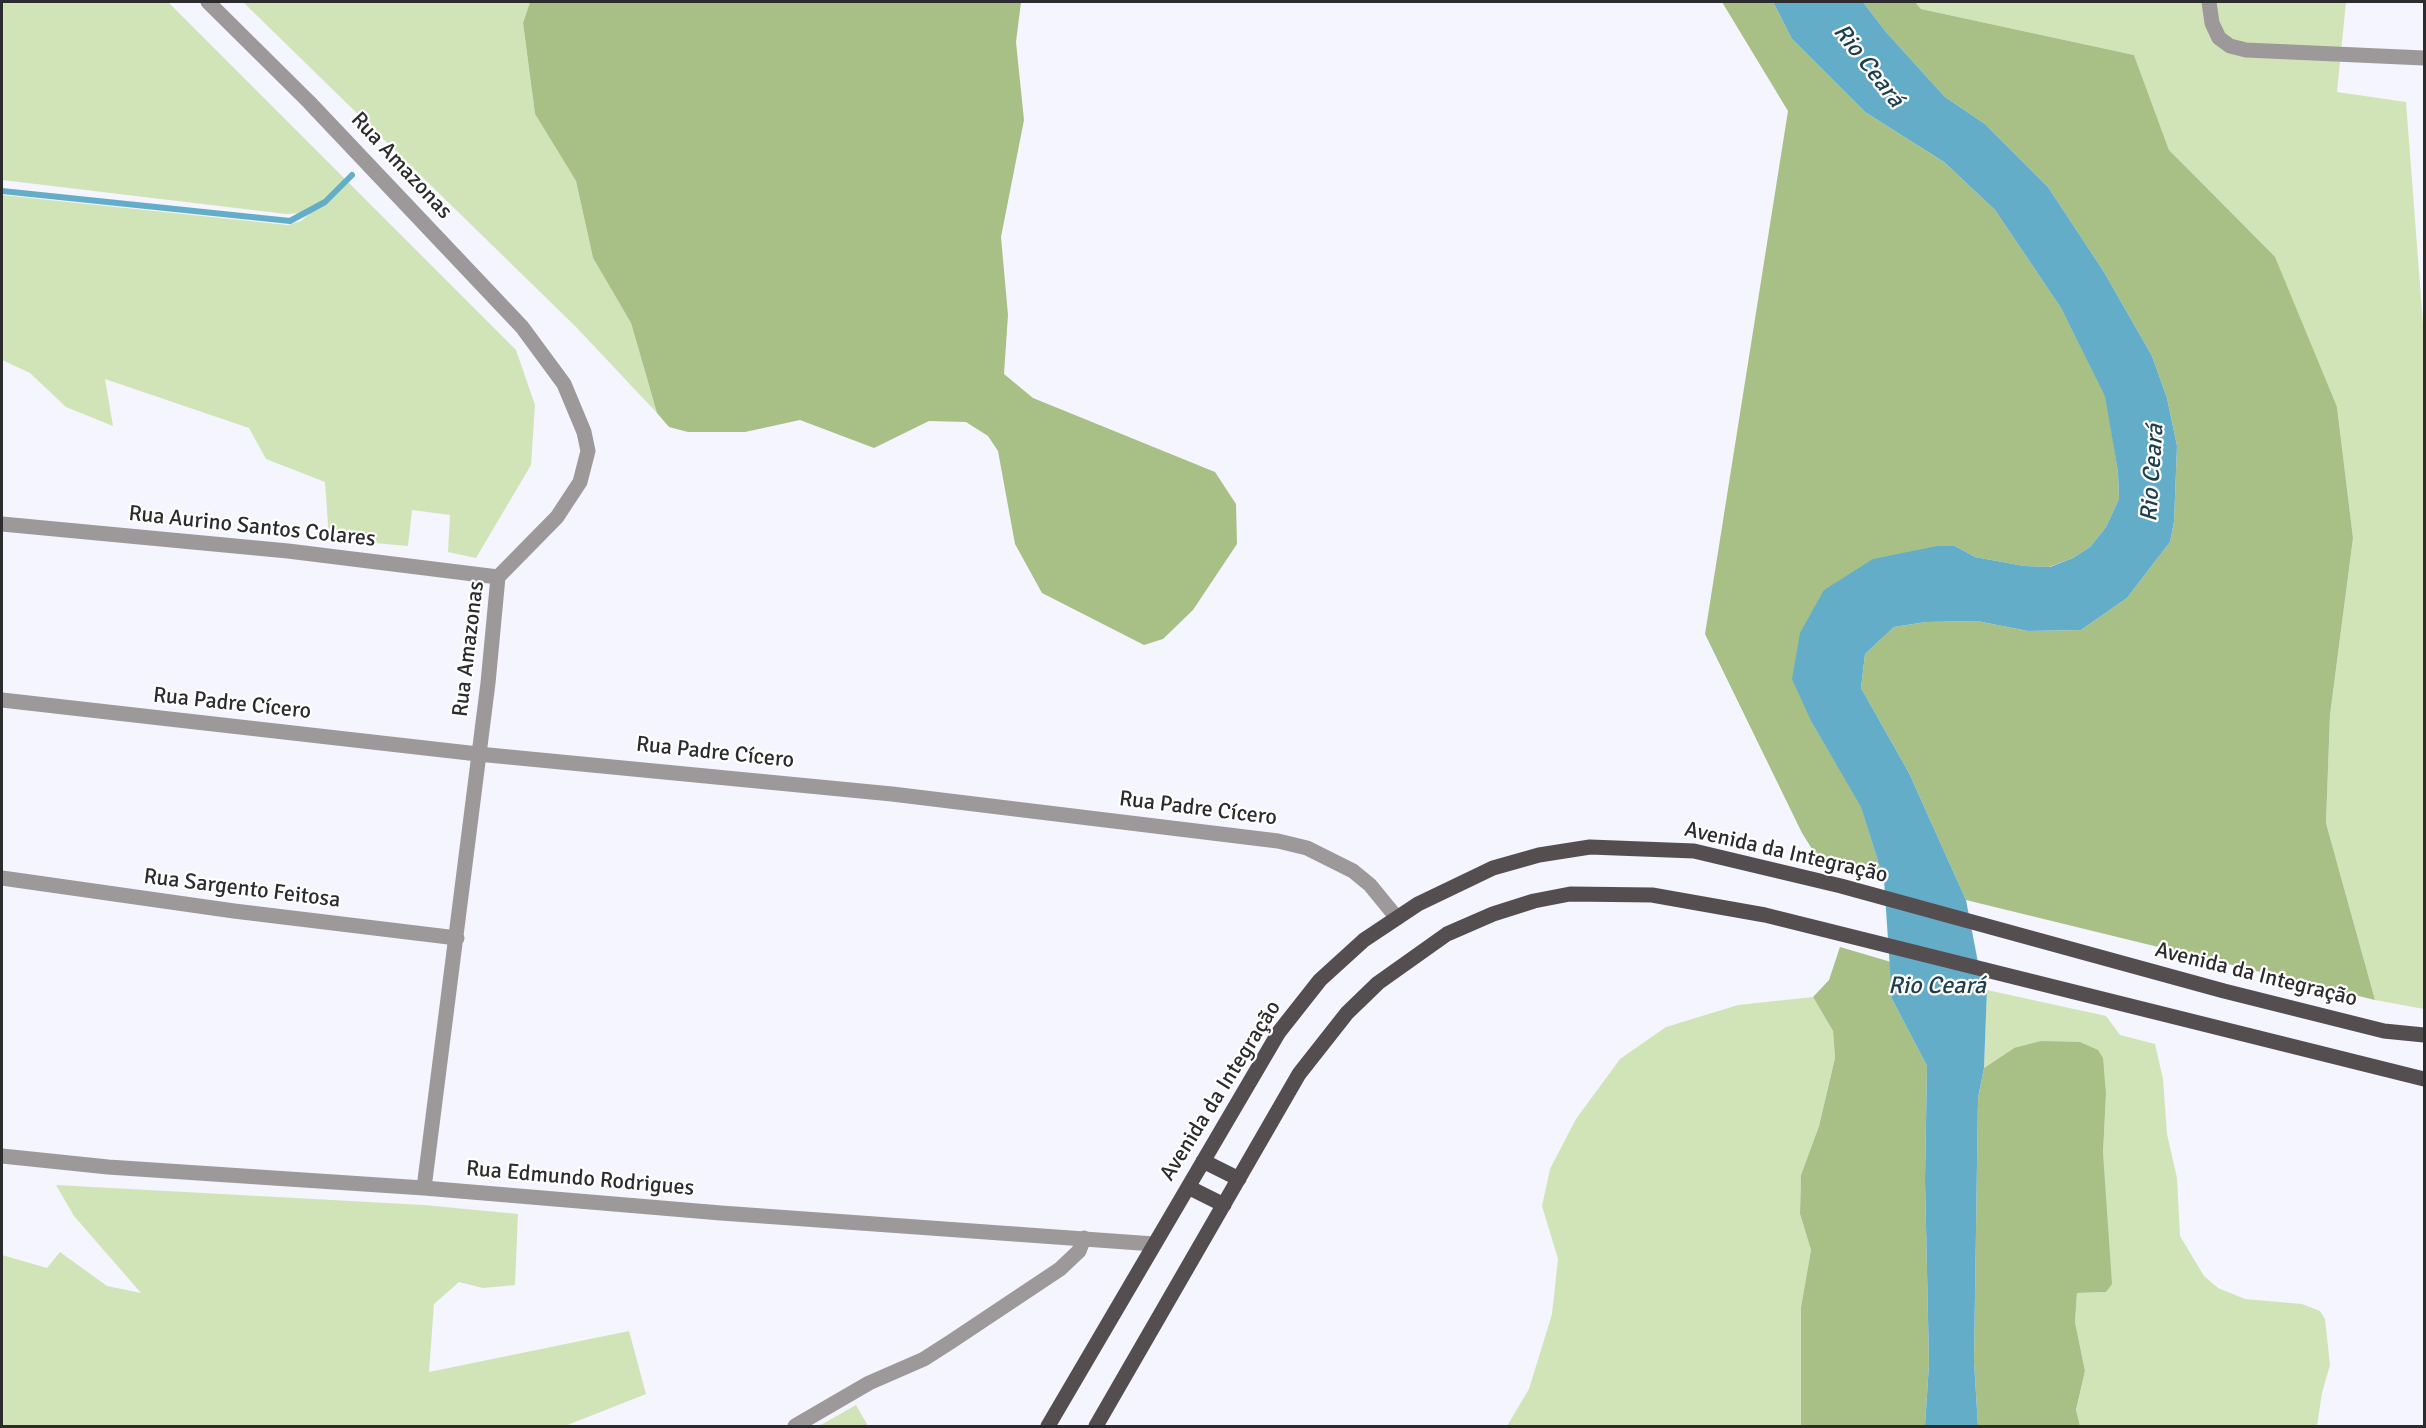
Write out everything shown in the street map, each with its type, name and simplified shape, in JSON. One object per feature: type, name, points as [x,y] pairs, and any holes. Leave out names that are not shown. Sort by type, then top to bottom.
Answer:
[{"type":"main road","name":"Avenida da Integração","points":[[1048,1426],[1285,1023],[1320,980],[1364,940],[1418,904],[1493,868],[1539,855],[1590,847],[1694,851],[1841,886],[2384,1031],[2424,1035]]},
{"type":"main road","points":[[1096,1426],[1299,1074],[1347,1013],[1378,983],[1414,955],[1447,934],[1493,914],[1534,901],[1570,894],[1652,895],[1765,915],[2424,1079]]},
{"type":"main road","points":[[1203,1161],[1239,1179]]},
{"type":"main road","points":[[1188,1187],[1224,1205]]},
{"type":"street","name":"Rua Amazonas","points":[[208,2],[309,102],[522,327],[564,384],[584,432],[588,451],[580,482],[557,517],[498,577],[457,938],[424,1188]]},
{"type":"street","points":[[2209,2],[2212,23],[2219,38],[2230,46],[2246,50],[2424,58]]},
{"type":"street","name":"Rua Aurino Santos Colares","points":[[2,525],[288,551],[498,577]]},
{"type":"street","name":"Rua Padre Cícero","points":[[2,700],[478,754],[892,794],[1278,842],[1307,848],[1353,871],[1370,885],[1397,918]]},
{"type":"street","name":"Rua Sargento Feitosa","points":[[2,878],[234,911],[457,938]]},
{"type":"street","name":"Rua Edmundo Rodrigues","points":[[2,1156],[108,1167],[424,1188],[721,1213],[1154,1244]]},
{"type":"street","points":[[795,1426],[869,1383],[924,1359],[1071,1261],[1079,1251],[1084,1238]]},
{"type":"green space","points":[[2,2],[168,2],[516,350],[535,405],[531,465],[476,558],[448,552],[450,515],[412,510],[408,546],[329,539],[325,482],[266,459],[249,428],[105,379],[113,426],[66,407],[30,373],[2,360],[2,195],[288,225],[301,221],[321,204],[302,213],[286,214],[2,180]]},
{"type":"green space","points":[[243,2],[530,2],[523,23],[535,114],[576,181],[593,258],[631,323],[657,413],[576,327]]},
{"type":"green space","points":[[530,2],[1021,2],[1016,42],[1024,120],[1001,237],[1008,315],[1004,374],[1033,398],[1215,472],[1236,504],[1237,544],[1193,610],[1163,639],[1144,645],[1042,593],[1015,544],[998,451],[988,436],[966,422],[929,421],[874,448],[800,420],[745,432],[688,432],[669,427],[657,413],[631,323],[593,258],[576,181],[535,114],[523,23]]},
{"type":"green space","points":[[1722,2],[1773,2],[1792,39],[1865,112],[1944,162],[1995,210],[2061,308],[2106,396],[2118,472],[2119,499],[2106,527],[2090,547],[2073,558],[2049,567],[2024,566],[1975,557],[1955,546],[1937,546],[1812,723],[1861,806],[1884,880],[1822,865],[1802,833],[1705,634],[1788,111]]},
{"type":"green space","points":[[1863,2],[1915,2],[1921,9],[2134,55],[2169,150],[2275,257],[2337,407],[2353,538],[2330,715],[2326,823],[2375,1000],[1966,900],[1909,773],[1861,688],[1865,654],[1894,627],[1926,622],[1977,621],[2028,631],[2081,630],[2127,598],[2170,542],[2174,522],[2177,446],[2167,398],[2152,356],[2104,272],[2048,187],[1985,124],[1945,97],[1886,32]]},
{"type":"green space","points":[[1915,2],[2346,2],[2337,92],[2406,102],[2424,337],[2424,1009],[2375,1000],[2326,823],[2330,715],[2353,538],[2337,407],[2213,196],[2169,150],[2134,55],[1921,9]]},
{"type":"green space","points":[[1840,947],[1891,962],[1892,999],[1927,1066],[1925,1179],[1929,1364],[1925,1426],[1801,1426],[1801,1307],[1811,1250],[1800,1214],[1801,1175],[1819,1126],[1835,1058],[1833,1031],[1813,997],[1829,980]]},
{"type":"green space","points":[[1987,990],[2106,1016],[2120,1035],[2155,1044],[2163,1079],[2167,1134],[2177,1178],[2180,1236],[2204,1276],[2218,1288],[2245,1299],[2302,1304],[2320,1311],[2325,1319],[2330,1365],[2322,1393],[2317,1426],[2080,1426],[2076,1411],[2085,1371],[2075,1322],[2077,1293],[2105,1292],[2103,1153],[2106,1094],[2014,1048],[1984,1068]]},
{"type":"green space","points":[[1813,997],[1833,1031],[1835,1058],[1819,1126],[1801,1175],[1800,1214],[1811,1250],[1801,1307],[1801,1426],[1507,1426],[1529,1389],[1552,1314],[1558,1259],[1542,1206],[1550,1169],[1576,1119],[1620,1059],[1666,1027],[1738,1005]]},
{"type":"green space","points":[[2041,1041],[2080,1042],[2098,1050],[2103,1058],[2106,1094],[2103,1153],[2112,1284],[2106,1292],[2077,1293],[2075,1322],[2085,1371],[2076,1410],[2080,1426],[1978,1426],[1974,1362],[1978,1098],[1984,1068],[2014,1048]]},
{"type":"green space","points":[[56,1185],[424,1205],[518,1214],[515,1285],[483,1288],[459,1282],[434,1304],[429,1372],[629,1331],[646,1394],[565,1426],[2,1426],[2,1255],[47,1268],[60,1252],[107,1286],[141,1293],[74,1216]]},
{"type":"green space","points":[[856,1405],[868,1426],[819,1426]]},
{"type":"water","name":"Rio Ceará","points":[[1773,2],[1863,2],[1886,32],[1945,97],[1985,124],[2048,187],[2104,272],[2152,356],[2167,398],[2177,446],[2174,522],[2170,542],[2127,598],[2081,630],[2028,631],[1977,621],[1926,622],[1894,627],[1865,654],[1861,688],[1909,773],[1966,900],[1981,978],[1987,990],[1984,1068],[1978,1098],[1974,1362],[1978,1426],[1925,1426],[1929,1364],[1925,1179],[1927,1066],[1892,999],[1884,880],[1861,807],[1812,723],[1792,679],[1800,633],[1824,590],[1873,559],[1937,546],[1955,546],[1975,557],[2024,566],[2050,567],[2073,558],[2090,547],[2106,527],[2119,499],[2118,472],[2105,396],[2061,308],[1995,210],[1944,162],[1865,112],[1792,39]]},
{"type":"waterway","points":[[2,191],[290,221],[325,202],[352,175]]}]
